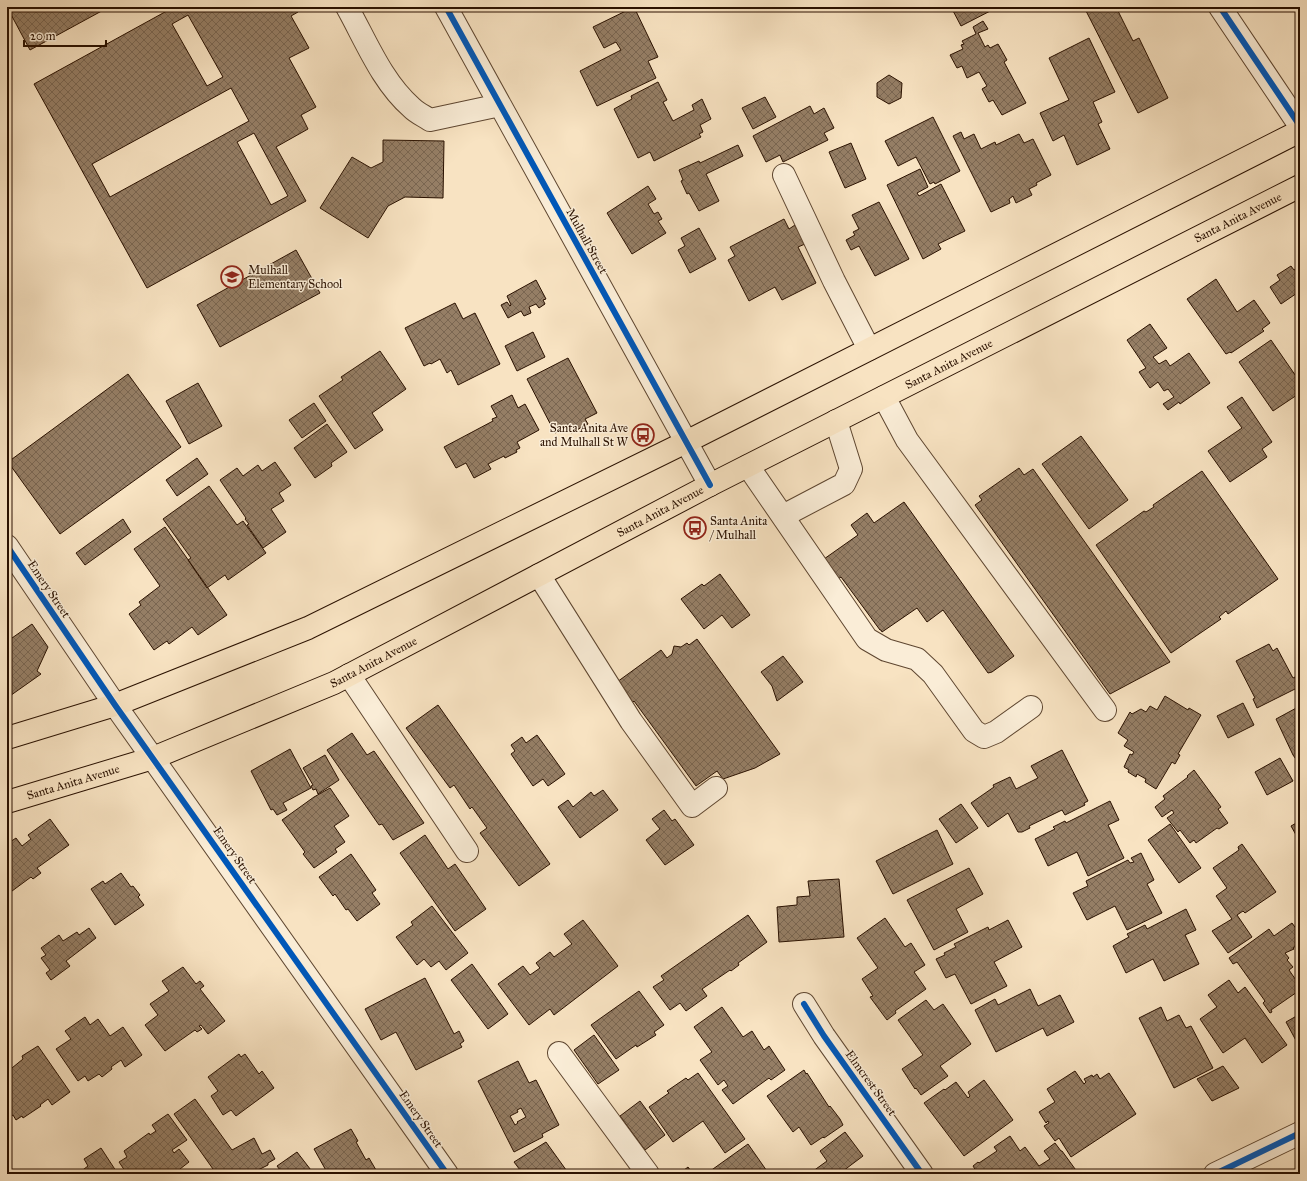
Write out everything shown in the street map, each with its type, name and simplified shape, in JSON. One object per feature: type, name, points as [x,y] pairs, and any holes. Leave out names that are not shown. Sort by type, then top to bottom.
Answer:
[{"type":"main road","points":[[7,738],[115,705],[308,628],[686,442],[1300,131]]},
{"type":"main road","name":"Santa Anita Avenue","points":[[7,802],[153,758],[334,683],[710,485],[1300,186]]},
{"type":"street","points":[[347,7],[384,74],[398,94],[413,109],[430,120],[500,105]]},
{"type":"street","name":"Mulhall Street","points":[[446,7],[710,485]]},
{"type":"street","points":[[1220,7],[1300,126]]},
{"type":"street","points":[[784,175],[834,281],[869,349]]},
{"type":"street","points":[[884,397],[906,440],[1105,710]]},
{"type":"street","points":[[783,516],[844,484],[851,469],[836,421]]},
{"type":"street","points":[[748,466],[867,639],[886,650],[917,659],[933,674],[974,731],[984,737],[996,732],[1031,707]]},
{"type":"street","name":"Emery Street","points":[[7,546],[115,705],[447,1174]]},
{"type":"street","points":[[539,575],[631,721],[692,806],[716,788]]},
{"type":"street","points":[[349,675],[467,850]]},
{"type":"street","name":"Elmcrest Street","points":[[804,1004],[824,1036],[922,1174]]},
{"type":"street","points":[[559,1053],[648,1174]]},
{"type":"street","points":[[1215,1174],[1300,1133]]},
{"type":"building","points":[[7,7],[109,7],[30,50]]},
{"type":"building","points":[[174,7],[295,7],[298,12],[291,16],[309,48],[289,58],[316,107],[301,115],[308,129],[276,147],[306,201],[147,288],[34,84]],"holes":[[[188,15],[223,77],[207,86],[172,24]],[[231,88],[249,121],[110,197],[92,164]],[[254,133],[288,196],[271,205],[237,142]]]},
{"type":"building","points":[[634,7],[658,57],[648,61],[656,78],[597,106],[580,71],[621,50],[616,42],[604,48],[593,27]]},
{"type":"building","points":[[951,7],[998,7],[961,26]]},
{"type":"building","points":[[1084,7],[1116,7],[1133,41],[1139,38],[1168,98],[1138,113]]},
{"type":"building","points":[[983,21],[988,29],[978,33],[985,47],[988,45],[990,48],[998,44],[1007,60],[1004,62],[1026,103],[1002,115],[993,100],[989,102],[982,89],[987,86],[979,72],[967,78],[962,66],[957,68],[950,55],[963,49],[961,45],[964,44],[962,41],[976,34],[973,27]]},
{"type":"building","points":[[1089,38],[1115,92],[1093,102],[1102,122],[1098,124],[1110,149],[1077,165],[1064,135],[1053,141],[1040,113],[1069,100],[1049,58]]},
{"type":"building","points":[[889,75],[902,83],[901,98],[889,104],[877,97],[877,83]]},
{"type":"building","points":[[658,82],[667,100],[663,102],[673,121],[694,110],[692,105],[702,99],[711,119],[700,125],[703,132],[699,134],[701,137],[654,161],[650,152],[638,158],[614,109],[632,99],[631,96]]},
{"type":"building","points":[[765,97],[776,117],[753,129],[742,108]]},
{"type":"building","points":[[810,106],[814,114],[824,108],[834,128],[824,133],[828,140],[783,162],[780,155],[766,162],[753,136]]},
{"type":"building","points":[[933,117],[960,171],[935,184],[934,182],[930,184],[916,157],[898,166],[885,141]]},
{"type":"building","points":[[961,132],[964,139],[974,134],[981,149],[995,142],[996,145],[1019,134],[1024,143],[1033,139],[1051,175],[1036,183],[1037,185],[1029,189],[1032,195],[1016,203],[1013,196],[1009,199],[1010,203],[991,212],[953,136]]},
{"type":"building","points":[[383,140],[444,141],[443,198],[405,197],[388,206],[368,238],[320,208],[352,157],[371,168],[383,162]]},
{"type":"building","points":[[851,143],[866,179],[845,188],[829,152]]},
{"type":"building","points":[[738,145],[743,156],[706,174],[719,201],[699,211],[689,193],[687,194],[681,181],[683,180],[679,170],[699,161],[700,163]]},
{"type":"building","points":[[920,169],[928,187],[917,193],[919,196],[941,184],[965,231],[938,244],[941,249],[923,259],[887,185]]},
{"type":"building","points":[[648,186],[656,199],[648,204],[654,214],[658,212],[662,219],[658,221],[666,233],[632,254],[607,213]]},
{"type":"building","points":[[879,202],[909,259],[875,276],[859,246],[851,250],[846,240],[855,235],[853,232],[859,229],[852,215]]},
{"type":"building","points":[[784,219],[789,229],[795,225],[805,244],[798,247],[816,283],[782,300],[775,287],[749,301],[728,260],[735,256],[730,247]]},
{"type":"building","points":[[699,228],[716,259],[690,273],[678,250],[685,246],[681,238]]},
{"type":"building","points":[[296,250],[320,293],[220,347],[197,305]]},
{"type":"building","points":[[1291,266],[1294,270],[1300,266],[1300,291],[1281,304],[1270,287],[1280,280],[1277,275]]},
{"type":"building","points":[[1216,279],[1237,312],[1254,300],[1270,323],[1262,329],[1264,331],[1231,353],[1226,354],[1187,299]]},
{"type":"building","points":[[536,280],[546,299],[543,300],[545,304],[539,308],[536,304],[529,307],[531,313],[524,316],[521,311],[508,318],[501,305],[507,302],[510,306],[511,305],[507,296]]},
{"type":"building","points":[[455,303],[463,319],[475,313],[500,364],[458,385],[451,370],[447,373],[440,359],[424,366],[405,328]]},
{"type":"building","points":[[1150,324],[1167,348],[1153,357],[1159,364],[1166,360],[1170,366],[1189,353],[1210,383],[1180,404],[1179,402],[1168,410],[1163,404],[1174,397],[1168,389],[1164,391],[1158,382],[1150,388],[1139,372],[1146,368],[1127,340]]},
{"type":"building","points":[[533,332],[545,357],[517,371],[505,346]]},
{"type":"building","points":[[1271,340],[1300,382],[1300,393],[1273,411],[1239,362]]},
{"type":"building","points":[[380,351],[406,389],[372,413],[383,430],[355,449],[319,396],[343,380],[341,377]]},
{"type":"building","points":[[568,358],[597,413],[585,419],[588,424],[571,433],[567,427],[555,433],[527,379]]},
{"type":"building","points":[[128,374],[181,447],[60,534],[8,462]]},
{"type":"building","points":[[198,383],[222,426],[189,444],[166,401]]},
{"type":"building","points":[[512,395],[518,408],[525,404],[539,430],[517,442],[520,448],[516,450],[517,452],[505,458],[504,456],[488,464],[491,469],[474,478],[466,463],[456,468],[444,447],[493,421],[492,419],[497,417],[491,406]]},
{"type":"building","points":[[1242,397],[1272,442],[1262,449],[1267,457],[1230,482],[1208,451],[1242,428],[1227,407]]},
{"type":"building","points":[[314,403],[326,421],[302,438],[289,420]]},
{"type":"building","points":[[327,424],[347,452],[331,463],[332,466],[315,478],[294,448]]},
{"type":"building","points":[[1081,436],[1128,500],[1089,529],[1042,464]]},
{"type":"building","points":[[197,458],[208,474],[177,496],[166,480]]},
{"type":"building","points":[[275,462],[291,485],[279,493],[284,501],[271,509],[286,532],[263,548],[247,525],[249,524],[245,519],[246,518],[220,480],[237,468],[243,476],[258,465],[262,471]]},
{"type":"building","points":[[1019,468],[1024,475],[1033,469],[1170,662],[1110,694],[975,505],[982,500],[979,496]]},
{"type":"building","points":[[1202,471],[1278,579],[1228,614],[1226,611],[1219,617],[1221,619],[1171,653],[1096,545],[1144,511],[1146,512],[1154,507],[1153,505]]},
{"type":"building","points":[[209,486],[237,525],[243,521],[266,553],[228,580],[225,575],[207,588],[188,560],[191,558],[163,519]]},
{"type":"building","points":[[904,502],[1014,656],[992,672],[988,673],[943,610],[927,622],[917,608],[882,632],[841,577],[838,579],[824,559],[858,535],[851,525],[867,513],[874,523]]},
{"type":"building","points":[[123,519],[131,532],[85,565],[76,553]]},
{"type":"building","points":[[165,527],[227,615],[198,635],[192,627],[169,644],[167,641],[154,650],[129,614],[141,605],[139,602],[160,586],[134,549]]},
{"type":"building","points":[[720,574],[750,615],[732,628],[722,615],[704,629],[681,599],[702,584],[704,586]]},
{"type":"building","points":[[32,624],[48,647],[37,671],[41,674],[7,698],[7,634],[9,633],[12,638]]},
{"type":"building","points":[[697,639],[780,754],[755,768],[723,779],[717,771],[696,786],[634,701],[632,703],[617,682],[661,650],[667,658],[672,654],[674,646],[681,647],[687,643],[689,645]]},
{"type":"building","points":[[1269,644],[1273,651],[1277,648],[1293,678],[1295,677],[1299,687],[1257,708],[1253,699],[1255,698],[1236,661]]},
{"type":"building","points":[[783,656],[803,682],[777,701],[772,686],[761,672]]},
{"type":"building","points":[[1165,696],[1188,710],[1189,708],[1201,715],[1178,754],[1180,755],[1175,764],[1172,762],[1156,789],[1145,782],[1146,779],[1137,774],[1136,777],[1128,772],[1129,770],[1124,767],[1130,754],[1132,755],[1134,752],[1124,746],[1128,740],[1118,733],[1130,712],[1132,714],[1141,709],[1146,712],[1150,706],[1157,710]]},
{"type":"building","points":[[1243,703],[1254,725],[1228,738],[1217,716]]},
{"type":"building","points":[[438,705],[550,864],[519,886],[480,833],[487,828],[472,807],[470,809],[454,785],[450,788],[406,728]]},
{"type":"building","points":[[1300,706],[1300,765],[1293,755],[1276,719]]},
{"type":"building","points":[[352,733],[367,755],[374,751],[424,823],[393,840],[382,824],[379,825],[327,750]]},
{"type":"building","points":[[537,735],[565,774],[548,786],[543,779],[533,786],[511,754],[515,751],[511,745],[522,737],[526,743]]},
{"type":"building","points":[[290,749],[311,788],[283,803],[287,810],[277,815],[273,809],[271,810],[251,771]]},
{"type":"building","points":[[1062,750],[1088,801],[1084,803],[1085,805],[1065,815],[1062,810],[1029,826],[1030,828],[1022,832],[1018,832],[1008,813],[988,827],[971,803],[994,787],[993,785],[1010,777],[1016,789],[1038,778],[1031,766]]},
{"type":"building","points":[[325,755],[339,780],[318,794],[316,789],[313,790],[311,786],[313,785],[303,768]]},
{"type":"building","points":[[1280,758],[1293,781],[1267,795],[1255,772]]},
{"type":"building","points":[[1194,770],[1221,807],[1218,809],[1228,823],[1219,829],[1217,828],[1196,843],[1194,840],[1190,843],[1180,830],[1178,832],[1167,818],[1174,813],[1172,810],[1162,817],[1155,807],[1165,799],[1163,796],[1188,777],[1187,776]]},
{"type":"building","points":[[330,788],[349,816],[334,826],[345,842],[335,849],[337,852],[314,868],[303,854],[305,852],[282,820],[314,797]]},
{"type":"building","points":[[603,790],[618,810],[580,838],[558,807],[568,800],[573,807],[591,792],[594,796]]},
{"type":"building","points":[[1110,801],[1119,820],[1108,825],[1124,858],[1088,876],[1077,852],[1048,866],[1035,839],[1055,829],[1053,827],[1065,821],[1066,823]]},
{"type":"building","points":[[961,804],[978,828],[956,843],[939,819]]},
{"type":"building","points":[[664,810],[672,821],[675,819],[694,845],[665,865],[646,840],[660,829],[652,819]]},
{"type":"building","points":[[50,819],[69,845],[37,868],[41,873],[33,879],[31,877],[8,894],[10,897],[7,899],[7,844],[16,838],[22,846],[31,839],[28,835]]},
{"type":"building","points":[[1300,821],[1300,842],[1291,826]]},
{"type":"building","points":[[1170,824],[1201,868],[1179,883],[1148,840]]},
{"type":"building","points":[[937,830],[953,864],[893,894],[876,861]]},
{"type":"building","points":[[425,835],[448,869],[455,864],[486,909],[455,931],[400,853]]},
{"type":"building","points":[[1242,844],[1276,892],[1245,913],[1243,911],[1237,915],[1252,937],[1228,953],[1212,931],[1232,919],[1216,896],[1227,888],[1213,868],[1239,850],[1238,847]]},
{"type":"building","points":[[1141,853],[1154,880],[1147,884],[1162,913],[1127,930],[1115,906],[1087,920],[1073,893],[1088,886],[1086,881],[1128,860],[1130,863],[1134,862],[1131,858]]},
{"type":"building","points":[[351,854],[376,890],[372,893],[380,904],[357,921],[348,909],[346,910],[335,894],[333,896],[319,877]]},
{"type":"building","points":[[969,868],[983,894],[956,909],[968,932],[934,950],[907,900]]},
{"type":"building","points":[[121,873],[131,887],[133,886],[140,895],[138,897],[144,905],[115,925],[91,889],[103,881],[105,884]]},
{"type":"building","points":[[839,879],[844,937],[779,942],[777,907],[797,905],[797,897],[810,896],[808,881]]},
{"type":"building","points":[[432,906],[468,953],[446,970],[439,961],[431,967],[424,959],[417,965],[396,937],[413,925],[411,922]]},
{"type":"building","points":[[1186,909],[1196,930],[1185,935],[1199,964],[1164,981],[1153,959],[1126,973],[1113,946],[1129,937],[1127,934],[1145,925],[1147,929]]},
{"type":"building","points":[[748,915],[767,942],[738,963],[739,965],[731,971],[730,970],[702,989],[707,996],[686,1011],[680,1003],[670,1010],[653,987],[664,980],[661,976]]},
{"type":"building","points":[[885,918],[905,947],[911,943],[925,965],[914,972],[926,989],[895,1011],[896,1013],[887,1020],[870,997],[873,996],[862,979],[878,968],[857,938]]},
{"type":"building","points":[[583,920],[618,966],[554,1015],[550,1009],[529,1025],[498,984],[523,966],[530,975],[540,968],[536,963],[550,952],[554,957],[572,944],[564,934]]},
{"type":"building","points":[[1008,920],[1022,947],[994,962],[1007,986],[971,1004],[955,974],[946,978],[936,959],[945,955],[944,953],[956,947],[954,944],[988,927],[989,930]]},
{"type":"building","points":[[1292,923],[1300,934],[1300,943],[1293,948],[1294,949],[1285,953],[1289,958],[1287,960],[1293,967],[1289,970],[1300,986],[1300,990],[1271,1010],[1272,1012],[1270,1013],[1263,1003],[1265,1001],[1237,962],[1233,964],[1229,958],[1269,929],[1274,936]]},
{"type":"building","points":[[89,928],[96,938],[66,961],[70,966],[51,980],[46,973],[50,970],[41,958],[46,955],[41,948],[59,935],[63,941],[77,932],[79,935]]},
{"type":"building","points":[[472,964],[508,1014],[488,1029],[451,980]]},
{"type":"building","points":[[183,967],[196,984],[200,981],[204,986],[200,989],[225,1021],[208,1034],[201,1025],[199,1026],[202,1029],[197,1032],[195,1030],[165,1051],[145,1025],[158,1015],[150,1004],[169,991],[162,981]]},
{"type":"building","points":[[425,978],[454,1034],[459,1031],[464,1041],[460,1044],[462,1047],[416,1070],[396,1032],[381,1040],[365,1009]]},
{"type":"building","points":[[1229,980],[1238,993],[1245,987],[1287,1045],[1262,1063],[1245,1038],[1223,1053],[1200,1019],[1217,1007],[1208,995]]},
{"type":"building","points":[[1030,989],[1038,1006],[1060,995],[1074,1022],[1047,1036],[1043,1028],[996,1052],[975,1010],[995,999],[998,1005]]},
{"type":"building","points":[[639,991],[664,1025],[654,1032],[656,1035],[637,1047],[636,1045],[616,1059],[591,1025]]},
{"type":"building","points":[[926,1000],[934,1010],[943,1004],[971,1044],[940,1066],[948,1076],[921,1095],[916,1088],[915,1089],[902,1069],[923,1055],[898,1020]]},
{"type":"building","points":[[722,1007],[743,1037],[752,1031],[764,1050],[769,1046],[785,1070],[771,1080],[769,1078],[733,1104],[722,1090],[728,1086],[724,1080],[718,1085],[700,1060],[712,1052],[694,1027]]},
{"type":"building","points":[[1161,1007],[1167,1021],[1179,1015],[1186,1028],[1191,1026],[1213,1068],[1174,1088],[1139,1018]]},
{"type":"building","points":[[1300,1014],[1300,1048],[1286,1022]]},
{"type":"building","points":[[85,1017],[90,1025],[98,1019],[110,1036],[123,1027],[142,1055],[125,1067],[121,1060],[111,1067],[112,1069],[102,1077],[99,1074],[88,1081],[85,1076],[78,1081],[56,1049],[71,1039],[65,1031]]},
{"type":"building","points":[[594,1035],[619,1070],[598,1084],[574,1050]]},
{"type":"building","points":[[38,1046],[70,1092],[52,1105],[48,1099],[40,1105],[41,1106],[23,1118],[22,1116],[16,1120],[13,1115],[7,1119],[7,1072],[23,1059],[22,1056]]},
{"type":"building","points":[[239,1054],[241,1057],[245,1054],[259,1074],[262,1071],[274,1088],[236,1116],[231,1110],[223,1115],[211,1096],[218,1091],[208,1077]]},
{"type":"building","points":[[518,1061],[529,1083],[536,1080],[559,1125],[542,1134],[543,1137],[514,1152],[478,1081]],"holes":[[[521,1108],[526,1117],[517,1122],[518,1123],[515,1125],[510,1116],[518,1112],[517,1110]]]},
{"type":"building","points":[[1223,1066],[1239,1088],[1212,1101],[1197,1079]]},
{"type":"building","points":[[804,1070],[843,1125],[811,1145],[799,1127],[793,1132],[767,1096]]},
{"type":"building","points":[[1075,1071],[1084,1084],[1086,1082],[1084,1079],[1092,1075],[1093,1077],[1097,1074],[1100,1079],[1109,1073],[1136,1114],[1071,1157],[1059,1138],[1055,1141],[1044,1126],[1049,1123],[1048,1121],[1046,1123],[1039,1112],[1055,1102],[1047,1089]]},
{"type":"building","points":[[698,1073],[745,1139],[725,1153],[703,1121],[673,1142],[649,1107],[669,1093],[667,1091],[686,1078],[688,1080]]},
{"type":"building","points":[[984,1080],[1013,1120],[964,1156],[924,1103],[956,1082],[968,1098],[970,1096],[968,1092]]},
{"type":"building","points":[[195,1099],[232,1150],[254,1138],[262,1154],[270,1150],[275,1159],[268,1163],[268,1165],[250,1174],[215,1174],[174,1114]]},
{"type":"building","points":[[640,1101],[665,1135],[645,1150],[620,1116]]},
{"type":"building","points":[[168,1114],[187,1140],[172,1150],[174,1153],[179,1149],[189,1162],[180,1169],[181,1171],[177,1174],[127,1174],[119,1162],[127,1157],[124,1151],[149,1133],[150,1135],[156,1131],[152,1125]]},
{"type":"building","points":[[351,1129],[366,1160],[369,1158],[376,1170],[373,1171],[375,1174],[328,1174],[314,1149]]},
{"type":"building","points":[[845,1132],[863,1156],[843,1171],[845,1174],[809,1174],[827,1161],[820,1151]]},
{"type":"building","points":[[1010,1136],[1020,1151],[1025,1147],[1039,1166],[1050,1159],[1044,1151],[1055,1143],[1078,1173],[978,1174],[973,1166],[997,1151],[994,1147]]},
{"type":"building","points":[[546,1142],[569,1174],[523,1174],[514,1162]]},
{"type":"building","points":[[748,1144],[769,1174],[706,1174]]},
{"type":"building","points":[[101,1148],[118,1174],[72,1174],[78,1170],[80,1172],[88,1166],[84,1159]]},
{"type":"building","points":[[297,1152],[314,1174],[283,1174],[277,1166]]},
{"type":"building","points":[[688,1167],[693,1174],[679,1174]]},
{"type":"cycle path","points":[[446,7],[710,485]]},
{"type":"cycle path","points":[[1220,7],[1300,126]]},
{"type":"cycle path","points":[[7,546],[115,705],[447,1174]]},
{"type":"cycle path","points":[[804,1004],[824,1036],[922,1174]]},
{"type":"cycle path","points":[[1215,1174],[1300,1133]]},
{"type":"place","name":"Mulhall Elementary School","points":[[232,277]]},
{"type":"place","name":"Santa Anita Ave and Mulhall St W","points":[[643,435]]},
{"type":"place","name":"Santa Anita / Mulhall","points":[[695,528]]}]
